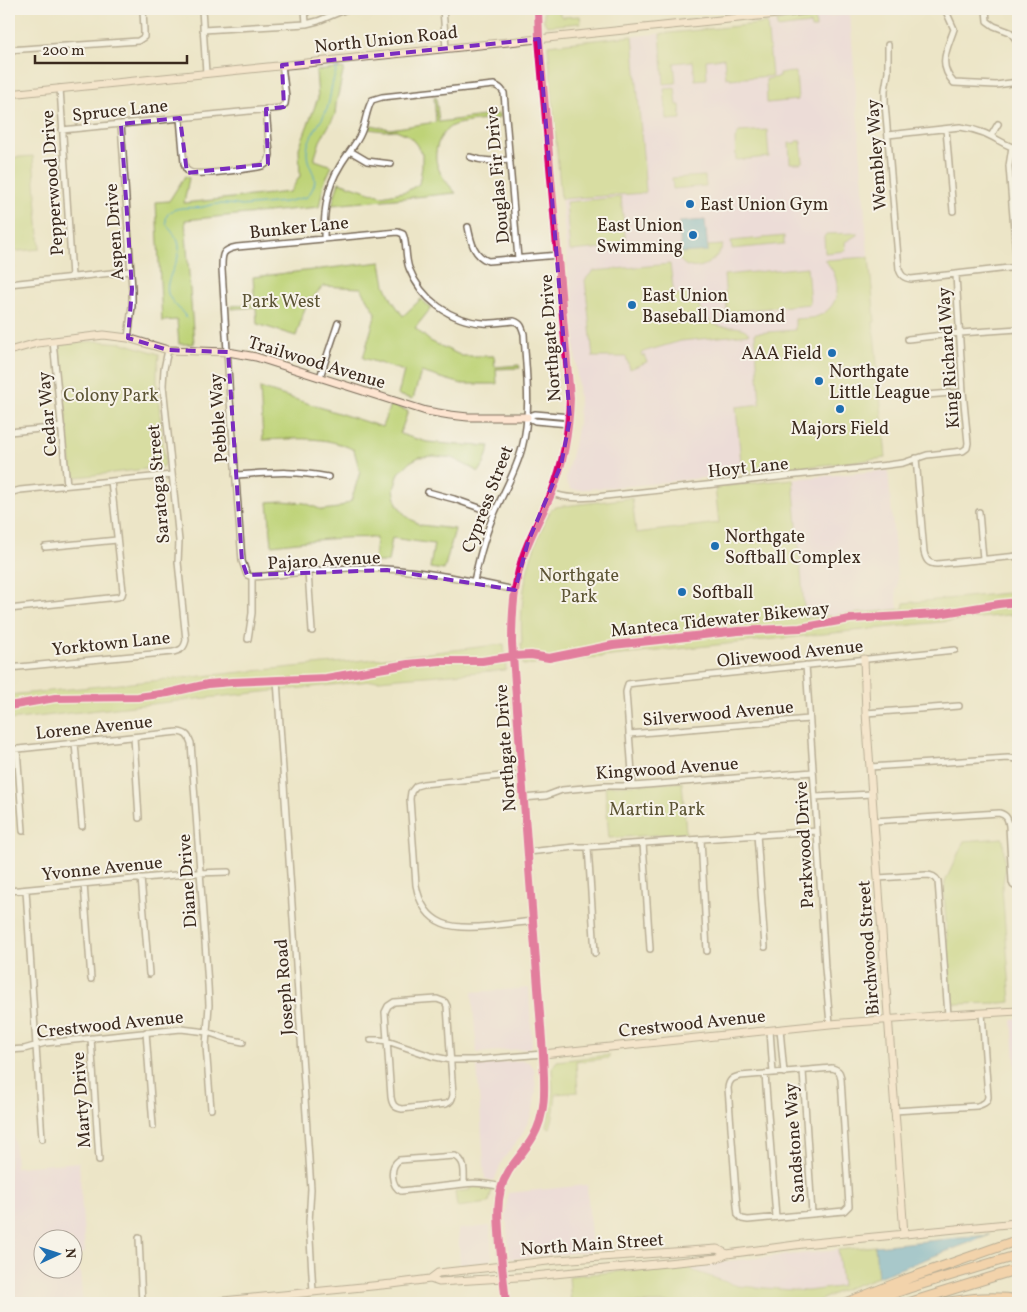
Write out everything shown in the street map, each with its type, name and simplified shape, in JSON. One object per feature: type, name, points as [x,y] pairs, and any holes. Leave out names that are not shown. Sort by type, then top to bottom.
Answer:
[{"type":"highway","points":[[846,1303],[907,1279],[1018,1240]]},
{"type":"highway","points":[[866,1303],[1018,1255]]},
{"type":"highway","points":[[908,1303],[1018,1269]]},
{"type":"highway","points":[[944,1303],[978,1298],[1018,1300]]},
{"type":"street","points":[[9,50],[138,41],[142,38],[144,31],[142,9]]},
{"type":"street","points":[[202,9],[206,73]]},
{"type":"street","points":[[305,9],[306,24]]},
{"type":"street","points":[[204,30],[306,24],[318,22],[347,9]]},
{"type":"street","points":[[443,9],[446,48]]},
{"type":"street","name":"Northgate Drive","points":[[506,1303],[502,1277],[498,1218],[502,1187],[505,1177],[533,1137],[543,1107],[545,1091],[512,643],[512,618],[520,564],[528,542],[552,493],[567,440],[570,420],[559,255],[539,39],[538,9]]},
{"type":"street","name":"North Union Road","points":[[9,94],[826,9]]},
{"type":"street","points":[[945,9],[954,29],[944,60],[944,66],[948,77],[954,83],[996,85],[1018,82]]},
{"type":"street","points":[[986,9],[987,21],[1010,32],[1018,42]]},
{"type":"street","name":"Wembley Way","points":[[888,45],[885,103],[900,274],[906,279],[956,274]]},
{"type":"street","name":"Spruce Lane","points":[[62,130],[280,108],[283,106],[286,97],[282,65]]},
{"type":"street","points":[[9,75],[9,94]]},
{"type":"street","name":"Douglas Fir Drive","points":[[350,151],[364,128],[369,105],[375,98],[499,86],[504,93],[518,259]]},
{"type":"street","name":"Pepperwood Drive","points":[[60,88],[72,277]]},
{"type":"street","name":"Spruce Lane","points":[[180,118],[184,163],[188,172],[203,173],[258,168],[269,162],[266,109]]},
{"type":"street","name":"Aspen Drive","points":[[121,124],[132,306],[128,338]]},
{"type":"street","points":[[991,136],[998,124]]},
{"type":"street","points":[[888,135],[971,128],[1018,148]]},
{"type":"street","points":[[946,129],[953,211]]},
{"type":"street","points":[[956,274],[1017,267],[1015,210],[1009,166],[1012,147]]},
{"type":"street","points":[[324,238],[328,195],[340,166],[350,151],[367,161],[391,164]]},
{"type":"street","points":[[470,157],[487,161],[510,160]]},
{"type":"street","points":[[468,227],[474,248],[483,259],[518,259],[559,255]]},
{"type":"street","name":"Bunker Lane","points":[[224,252],[227,249],[237,247],[398,232],[403,234],[405,238],[408,265],[413,277],[424,294],[438,307],[459,318],[473,322],[504,322]]},
{"type":"street","name":"Pebble Way","points":[[224,252],[222,269],[242,561],[247,575],[252,577]]},
{"type":"street","points":[[9,284],[130,271]]},
{"type":"street","name":"King Richard Way","points":[[947,453],[963,451],[968,446],[956,274]]},
{"type":"street","name":"Cypress Street","points":[[474,581],[479,555],[494,513],[518,462],[523,446],[527,417],[528,403],[524,334],[522,326],[517,322],[504,322]]},
{"type":"street","points":[[320,377],[338,323]]},
{"type":"street","points":[[908,339],[1018,328]]},
{"type":"street","name":"Trailwood Avenue","points":[[9,351],[38,342],[104,335],[128,338],[168,350],[228,352],[256,356],[450,416],[527,417],[535,414],[570,420]]},
{"type":"street","name":"Cedar Way","points":[[53,340],[67,485]]},
{"type":"street","name":"Saratoga Street","points":[[168,350],[163,385],[179,541],[178,562],[183,616]]},
{"type":"street","points":[[914,396],[963,392]]},
{"type":"street","points":[[9,432],[62,427]]},
{"type":"street","name":"Hoyt Lane","points":[[552,493],[575,499],[596,497],[888,465],[902,463],[927,454],[947,453]]},
{"type":"street","points":[[916,458],[927,561],[932,564],[1018,556]]},
{"type":"street","points":[[235,475],[286,472],[328,477]]},
{"type":"street","points":[[9,493],[20,490],[172,475]]},
{"type":"street","points":[[9,609],[118,598],[122,595],[111,481]]},
{"type":"street","points":[[428,492],[494,513]]},
{"type":"street","points":[[978,512],[983,559]]},
{"type":"street","points":[[45,547],[117,540]]},
{"type":"street","name":"Pajaro Avenue","points":[[252,577],[344,568],[382,569],[474,581],[515,590]]},
{"type":"street","points":[[308,572],[312,631]]},
{"type":"street","points":[[248,638],[252,613],[252,577]]},
{"type":"street","name":"Yorktown Lane","points":[[9,668],[180,650],[185,646],[186,640],[183,616]]},
{"type":"street","name":"Olivewood Avenue","points":[[629,734],[626,692],[628,684],[635,682],[955,650]]},
{"type":"street","name":"Birchwood Street","points":[[864,659],[866,713],[904,1234]]},
{"type":"street","name":"Parkwood Drive","points":[[806,665],[830,1024]]},
{"type":"street","name":"Joseph Road","points":[[277,680],[311,1188],[309,1223],[313,1292]]},
{"type":"street","points":[[866,713],[959,706]]},
{"type":"street","name":"Silverwood Avenue","points":[[629,734],[809,719]]},
{"type":"street","name":"Lorene Avenue","points":[[9,750],[182,733]]},
{"type":"street","name":"Diane Drive","points":[[182,733],[187,735],[191,742],[201,873],[209,1005],[207,1069],[210,1109]]},
{"type":"street","points":[[629,734],[633,786]]},
{"type":"street","points":[[134,737],[139,818]]},
{"type":"street","points":[[75,744],[82,826]]},
{"type":"street","points":[[17,749],[23,831]]},
{"type":"street","points":[[870,767],[1018,757]]},
{"type":"street","name":"Kingwood Avenue","points":[[523,798],[546,796],[562,790],[605,786],[633,786],[814,772]]},
{"type":"street","points":[[522,774],[422,784],[412,790],[410,799],[416,885],[418,894],[428,911],[440,922],[450,926],[470,928],[533,921]]},
{"type":"street","points":[[815,797],[872,794]]},
{"type":"street","points":[[874,821],[999,813],[1006,816],[1008,820],[1012,882],[1018,888]]},
{"type":"street","points":[[528,852],[575,847],[588,848],[817,831]]},
{"type":"street","points":[[757,834],[766,947]]},
{"type":"street","points":[[701,839],[707,951]]},
{"type":"street","points":[[643,843],[650,948]]},
{"type":"street","points":[[588,848],[595,953]]},
{"type":"street","name":"Yvonne Avenue","points":[[9,891],[141,878],[228,872]]},
{"type":"street","points":[[878,878],[926,874],[938,881],[948,1015]]},
{"type":"street","points":[[141,878],[149,974]]},
{"type":"street","points":[[84,884],[91,979]]},
{"type":"street","points":[[26,890],[42,1138]]},
{"type":"street","points":[[438,998],[445,1002],[447,1006],[453,1095],[450,1103],[397,1108],[392,1101],[387,1041],[385,1012],[390,1004],[438,998]]},
{"type":"street","name":"Crestwood Avenue","points":[[371,1040],[387,1041],[431,1056],[450,1060],[474,1060],[830,1024],[1018,1011]]},
{"type":"street","points":[[894,1111],[977,1106],[986,1102],[988,1097],[982,1013]]},
{"type":"street","name":"Crestwood Avenue","points":[[9,1050],[24,1049],[45,1043],[181,1029],[207,1032],[243,1042]]},
{"type":"street","points":[[780,1029],[784,1073]]},
{"type":"street","points":[[770,1030],[774,1073]]},
{"type":"street","points":[[146,1032],[153,1126]]},
{"type":"street","name":"Marty Drive","points":[[91,1038],[99,1160]]},
{"type":"street","points":[[832,1068],[840,1072],[849,1206],[846,1210],[812,1214],[748,1220],[740,1218],[735,1188],[728,1088],[730,1080],[736,1077],[784,1073],[832,1068]]},
{"type":"street","name":"Sandstone Way","points":[[803,1071],[812,1214]]},
{"type":"street","points":[[765,1074],[776,1217]]},
{"type":"street","points":[[464,1184],[462,1161],[455,1156],[399,1160],[393,1166],[394,1184],[397,1189],[402,1191],[464,1184],[472,1183],[502,1187]]},
{"type":"street","name":"North Main Street","points":[[204,1303],[276,1299],[313,1292],[430,1279],[439,1282],[534,1276],[718,1258],[727,1254],[803,1244],[1018,1222]]},
{"type":"street","points":[[139,1238],[142,1303]]},
{"type":"street","name":"North Main Street","points":[[430,1279],[438,1273],[558,1260],[717,1249],[727,1254]]},
{"type":"highlighted area","points":[[539,39],[570,419],[561,465],[528,542],[515,590],[387,570],[247,575],[242,561],[228,352],[168,350],[128,338],[132,289],[121,124],[180,118],[187,173],[268,164],[266,109],[284,107],[282,65]]},
{"type":"shaded area","points":[[850,14],[873,322],[886,458],[629,486],[573,490],[566,481],[566,477],[578,423],[579,398],[548,45]]},
{"type":"shaded area","points":[[888,470],[898,588],[896,588],[898,609],[805,618],[793,479]]},
{"type":"shaded area","points":[[529,988],[532,1045],[530,1048],[477,1053],[472,992]]},
{"type":"shaded area","points":[[1018,1018],[1018,1100],[1012,1019]]},
{"type":"shaded area","points":[[523,1060],[529,1062],[534,1068],[536,1091],[531,1116],[521,1136],[502,1161],[494,1181],[485,1179],[477,1065]]},
{"type":"shaded area","points":[[9,1063],[16,1167],[79,1162],[85,1253],[82,1253],[82,1230],[32,1230],[32,1280],[81,1280],[83,1303],[9,1303]]},
{"type":"shaded area","points":[[587,1185],[592,1251],[512,1259],[510,1257],[506,1216],[508,1193]]},
{"type":"shaded area","points":[[490,1226],[492,1258],[489,1262],[460,1265],[458,1229]]},
{"type":"shaded area","points":[[838,1250],[842,1286],[807,1291],[738,1286],[693,1271],[688,1265]]},
{"type":"green space","points":[[544,9],[559,9],[562,17],[580,16],[581,23],[547,26],[544,21]]},
{"type":"green space","points":[[815,17],[816,28],[811,28],[810,24],[777,28],[777,21]]},
{"type":"green space","points":[[767,23],[772,76],[726,78],[724,58],[706,60],[707,79],[695,80],[693,61],[674,63],[676,83],[664,84],[660,34]]},
{"type":"green space","points":[[633,36],[646,191],[645,193],[561,199],[548,45]]},
{"type":"green space","name":"Park West","points":[[344,68],[335,115],[320,141],[315,157],[315,160],[332,166],[324,183],[319,207],[185,220],[194,344],[179,344],[177,320],[162,321],[156,202],[169,201],[185,176],[189,178],[184,203],[290,192],[300,176],[299,148],[318,98],[316,71]]},
{"type":"green space","points":[[796,72],[798,100],[767,103],[766,79],[779,77],[779,73]]},
{"type":"green space","points":[[675,88],[677,105],[680,105],[681,119],[667,120],[664,89]]},
{"type":"green space","points":[[434,97],[436,97],[439,122],[499,114],[499,118],[452,126],[440,138],[436,150],[436,162],[443,178],[456,193],[332,205],[339,182],[382,196],[407,191],[419,184],[422,154],[408,135],[396,130],[369,129],[371,125],[390,129],[436,122]]},
{"type":"green space","points":[[767,130],[769,157],[736,160],[735,139],[739,132]]},
{"type":"green space","points":[[796,141],[801,141],[803,161],[801,163],[790,163],[789,143],[796,143]]},
{"type":"green space","points":[[33,156],[40,249],[9,252],[9,158]]},
{"type":"green space","points":[[705,176],[706,186],[673,189],[672,178]]},
{"type":"green space","points":[[621,197],[626,246],[570,251],[566,202]]},
{"type":"green space","points":[[857,233],[857,235],[845,242],[846,251],[825,253],[824,237],[826,234]]},
{"type":"green space","points":[[784,236],[784,244],[732,249],[731,241]]},
{"type":"green space","points":[[723,245],[713,260],[697,267],[685,265],[671,251],[674,248],[681,247],[681,253],[708,251],[708,246]]},
{"type":"green space","name":"Northgate Little League","points":[[869,257],[886,458],[742,474],[736,407],[760,404],[755,333],[795,330],[795,319],[818,316],[832,305],[836,298],[837,282],[830,267],[824,260]]},
{"type":"green space","name":"Park West","points":[[381,262],[385,285],[403,316],[421,299],[431,308],[415,328],[430,341],[462,356],[494,356],[495,367],[519,365],[520,368],[496,369],[497,384],[462,384],[421,372],[413,399],[398,395],[404,371],[363,358],[376,313],[361,288],[323,286],[306,305],[296,336],[257,324],[256,307],[231,309],[231,306],[255,304],[253,277]]},
{"type":"green space","name":"East Union Baseball Diamond","points":[[670,264],[674,295],[693,293],[703,313],[712,323],[742,328],[749,334],[681,341],[646,351],[641,353],[647,362],[630,369],[626,357],[593,357],[585,280],[593,271]]},
{"type":"green space","points":[[807,267],[810,304],[727,312],[724,275]]},
{"type":"green space","name":"Colony Park","points":[[95,341],[123,343],[159,355],[157,385],[165,463],[163,467],[77,477],[72,473],[59,349],[64,344]]},
{"type":"green space","points":[[260,388],[382,427],[390,405],[408,411],[400,434],[427,442],[490,446],[479,472],[452,458],[434,456],[419,457],[410,462],[399,473],[394,489],[397,504],[406,516],[420,525],[455,529],[444,570],[430,568],[434,544],[392,538],[388,562],[374,562],[376,538],[337,538],[272,545],[268,502],[305,503],[322,510],[338,508],[351,501],[360,472],[354,450],[343,445],[309,439],[263,440]]},
{"type":"green space","name":"Northgate Park","points":[[793,479],[805,618],[903,609],[904,603],[1018,592],[1018,614],[523,665],[521,621],[526,576],[537,540],[552,509],[555,507],[632,498],[636,533],[719,523],[715,487]]},
{"type":"green space","points":[[504,644],[506,670],[399,678],[9,720],[9,695],[395,657]]},
{"type":"green space","name":"Martin Park","points":[[682,782],[686,833],[609,838],[605,786]]},
{"type":"green space","points":[[1003,838],[1005,872],[1002,888],[1011,1002],[956,1004],[951,1001],[945,882],[964,841]]},
{"type":"green space","points":[[609,1055],[609,1058],[576,1062],[578,1092],[556,1094],[550,1128],[547,1127],[553,1095],[552,1068],[557,1061]]},
{"type":"green space","points":[[470,1185],[492,1188],[489,1203],[457,1207],[455,1192],[470,1190]]},
{"type":"green space","points":[[875,1246],[878,1277],[814,1303],[571,1303],[569,1276],[688,1265],[694,1271],[738,1286],[807,1291],[838,1287],[842,1286],[838,1250]]},
{"type":"water","name":"East Union Swimming","points":[[705,220],[708,251],[681,253],[679,222]]},
{"type":"water","points":[[990,1235],[878,1277],[875,1246]]},
{"type":"waterway","points":[[187,319],[172,301],[168,292],[167,286],[179,251],[178,241],[166,223],[168,214],[181,208],[199,208],[214,204],[241,206],[285,202],[307,197],[312,190],[315,178],[307,158],[308,145],[327,109],[337,68]]},
{"type":"cycle path","points":[[506,1303],[500,1246],[499,1196],[503,1181],[529,1144],[538,1127],[544,1096],[543,1054],[512,643],[513,613],[516,583],[524,554],[552,492],[563,458],[570,398],[538,9]]},
{"type":"cycle path","name":"Manteca Tidewater Bikeway","points":[[9,706],[55,698],[138,697],[168,693],[208,684],[326,678],[408,664],[440,661],[482,661],[531,655],[549,658],[613,645],[738,631],[800,628],[850,619],[938,614],[1018,602]]},
{"type":"place","name":"East Union Gym","points":[[690,204]]},
{"type":"place","name":"East Union Swimming","points":[[693,235]]},
{"type":"place","name":"East Union Baseball Diamond","points":[[632,305]]},
{"type":"place","name":"AAA Field","points":[[832,353]]},
{"type":"place","name":"Northgate Little League","points":[[819,381]]},
{"type":"place","name":"Majors Field","points":[[840,409]]},
{"type":"place","name":"Northgate Softball Complex","points":[[715,546]]},
{"type":"place","name":"Softball","points":[[682,592]]}]
